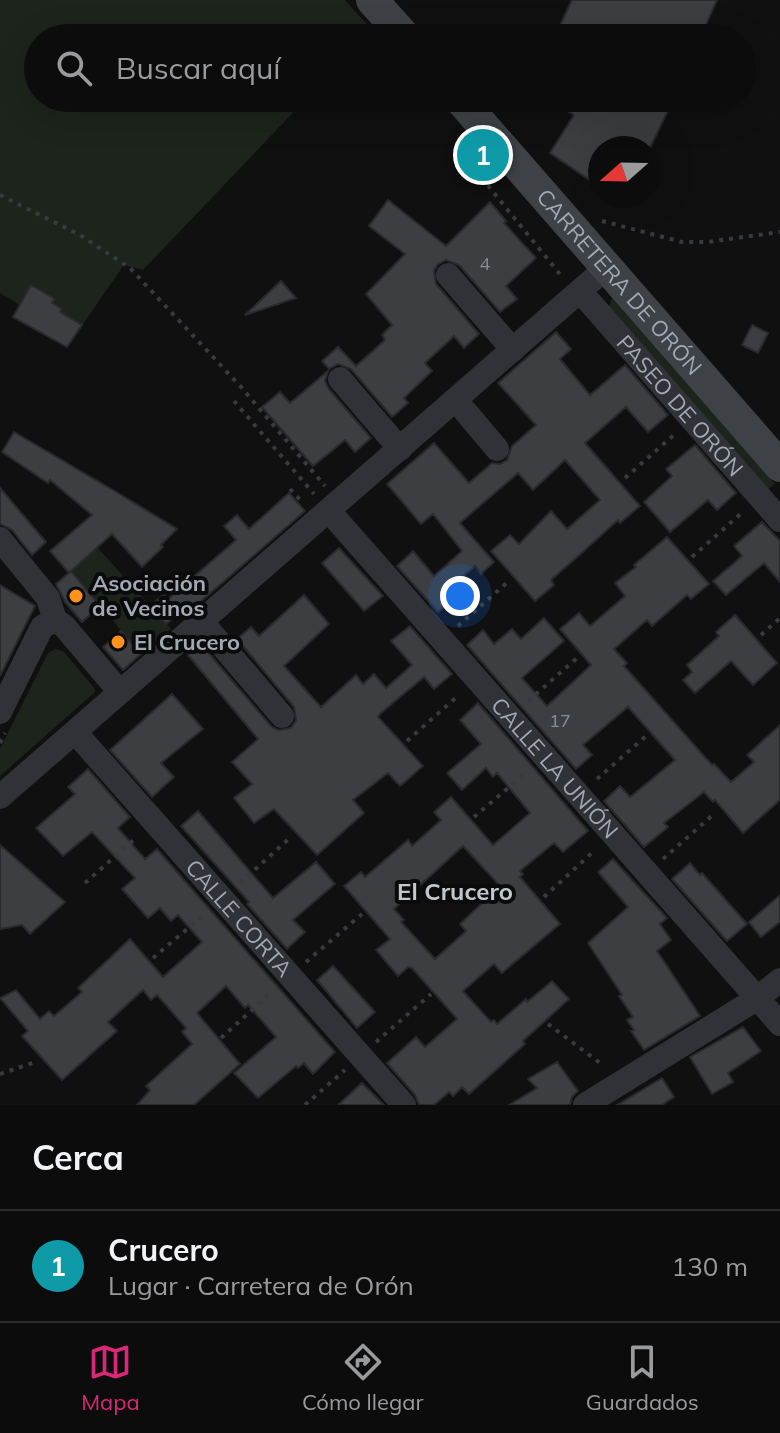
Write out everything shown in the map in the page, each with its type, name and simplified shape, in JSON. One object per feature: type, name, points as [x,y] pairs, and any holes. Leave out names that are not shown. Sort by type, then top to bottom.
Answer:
[{"type":"street","points":[[372,0],[393,24]]},
{"type":"street","name":"CARRETERA DE ORÓN","points":[[471,112],[780,466]]},
{"type":"street","points":[[0,797],[202,622],[329,501],[400,449],[606,268]]},
{"type":"street","points":[[448,275],[513,350]]},
{"type":"street","name":"PASEO DE ORÓN","points":[[580,291],[780,520]]},
{"type":"street","points":[[340,379],[400,449]]},
{"type":"street","points":[[465,411],[497,449]]},
{"type":"street","name":"CALLE LA UNIÓN","points":[[329,501],[780,1024]]},
{"type":"street","points":[[0,539],[48,598],[55,620],[64,626],[120,692]]},
{"type":"street","points":[[3,721],[42,627],[55,620]]},
{"type":"street","points":[[202,622],[282,716]]},
{"type":"street","name":"CALLE CORTA","points":[[75,732],[404,1105]]},
{"type":"street","points":[[585,1105],[758,998],[780,980]]},
{"type":"path","points":[[481,177],[561,275]]},
{"type":"path","points":[[0,195],[80,235],[130,268],[241,387],[329,501]]},
{"type":"path","points":[[566,220],[608,222],[682,242],[707,242],[780,232]]},
{"type":"path","points":[[234,401],[329,501]]},
{"type":"path","name":"PASEO DE ORÓN","points":[[625,478],[684,426]]},
{"type":"path","name":"PASEO DE ORÓN","points":[[692,557],[752,504]]},
{"type":"path","points":[[452,631],[510,580]]},
{"type":"path","points":[[761,635],[780,618]]},
{"type":"path","name":"CALLE LA UNIÓN","points":[[520,709],[577,658]]},
{"type":"path","name":"CALLE LA UNIÓN","points":[[407,741],[467,688]]},
{"type":"path","points":[[0,743],[3,721]]},
{"type":"path","name":"CALLE LA UNIÓN","points":[[589,787],[646,736]]},
{"type":"path","name":"CALLE LA UNIÓN","points":[[474,817],[535,765]]},
{"type":"path","points":[[657,864],[715,813]]},
{"type":"path","points":[[85,883],[143,831]]},
{"type":"path","name":"CALLE CORTA","points":[[232,890],[292,836]]},
{"type":"path","name":"CALLE LA UNIÓN","points":[[544,897],[601,845]]},
{"type":"path","name":"CALLE CORTA","points":[[153,958],[212,908]]},
{"type":"path","name":"CALLE CORTA","points":[[301,967],[362,914]]},
{"type":"path","name":"CALLE CORTA","points":[[221,1038],[280,985]]},
{"type":"path","points":[[371,1047],[431,994]]},
{"type":"path","points":[[548,1024],[613,1072]]},
{"type":"path","points":[[0,1074],[38,1061]]},
{"type":"path","points":[[305,1105],[351,1065]]},
{"type":"shaded area","points":[[0,0],[345,0],[367,24],[24,24],[24,112],[294,112],[143,270],[124,265],[67,347],[13,317],[20,305],[0,293]]},
{"type":"shaded area","points":[[612,298],[775,484],[767,490],[608,308]]},
{"type":"shaded area","points":[[97,547],[171,629],[142,655],[71,571]]},
{"type":"shaded area","points":[[56,649],[64,652],[95,692],[0,776],[0,749],[48,653]]},
{"type":"building","points":[[572,0],[717,0],[706,24],[561,24]]},
{"type":"building","points":[[569,112],[667,112],[656,136],[588,136],[588,179],[550,153],[574,115]]},
{"type":"building","points":[[388,200],[446,246],[490,202],[506,221],[504,223],[536,258],[506,286],[517,299],[500,312],[459,265],[446,260],[438,264],[434,271],[436,284],[479,334],[464,348],[454,336],[425,363],[432,371],[404,398],[408,403],[392,417],[351,369],[338,364],[329,369],[322,361],[338,347],[356,366],[385,340],[382,335],[392,325],[366,294],[405,254],[369,226]]},
{"type":"building","points":[[281,281],[296,298],[245,315]]},
{"type":"building","points":[[31,285],[55,299],[52,303],[62,309],[60,312],[82,325],[67,347],[13,317]]},
{"type":"building","points":[[752,325],[768,333],[758,353],[742,345]]},
{"type":"building","points":[[556,332],[571,349],[560,359],[590,395],[625,365],[668,415],[648,432],[626,407],[585,443],[640,506],[620,523],[618,520],[551,580],[554,585],[535,601],[491,551],[510,535],[519,544],[551,511],[567,529],[600,500],[565,460],[533,490],[518,473],[460,523],[494,562],[481,574],[475,566],[447,590],[454,598],[438,612],[397,566],[413,551],[434,576],[462,551],[433,514],[421,524],[387,484],[434,443],[469,483],[492,463],[500,464],[507,460],[512,446],[536,425],[498,383]]},
{"type":"building","points":[[328,371],[325,381],[328,388],[371,438],[355,452],[345,440],[313,466],[262,407],[280,392],[290,403]]},
{"type":"building","points":[[14,432],[177,529],[142,567],[112,534],[69,573],[50,551],[92,515],[50,480],[48,483],[2,452]]},
{"type":"building","points":[[695,445],[736,493],[717,510],[708,500],[670,532],[644,502],[672,476],[666,469]]},
{"type":"building","points":[[0,488],[46,542],[32,555],[12,530],[0,524]]},
{"type":"building","points":[[289,493],[305,511],[184,616],[180,612],[166,624],[150,606],[164,594],[168,599],[236,540],[224,526],[237,515],[249,529]]},
{"type":"building","points":[[762,522],[780,541],[780,582],[764,563],[726,595],[713,581],[742,556],[734,546]]},
{"type":"building","points":[[667,537],[709,584],[691,599],[687,595],[652,626],[647,620],[614,649],[627,663],[624,666],[712,765],[731,782],[754,762],[747,755],[780,725],[780,800],[743,833],[715,800],[713,802],[704,792],[664,823],[668,827],[644,847],[604,801],[620,786],[630,797],[675,760],[628,707],[583,745],[592,755],[576,769],[467,645],[483,630],[494,644],[512,629],[521,639],[544,618],[564,641],[522,678],[547,706],[591,665],[560,629],[579,613],[590,626],[625,596],[615,583]]},
{"type":"building","points":[[339,548],[383,596],[364,611],[322,563]]},
{"type":"building","name":"Asociación de Vecinos","points":[[71,571],[100,606],[82,622],[65,602],[56,584]]},
{"type":"building","points":[[0,585],[35,606],[0,676]]},
{"type":"building","points":[[304,595],[329,624],[284,666],[321,707],[356,675],[363,684],[374,674],[386,688],[412,665],[391,641],[410,626],[452,674],[434,689],[424,677],[378,717],[423,766],[400,786],[388,773],[353,800],[364,813],[317,855],[274,809],[254,823],[234,798],[252,784],[232,762],[258,739],[188,655],[201,644],[271,726],[278,730],[291,728],[296,720],[294,707],[237,639],[251,627],[259,636]]},
{"type":"building","points":[[735,615],[777,663],[753,685],[731,661],[695,693],[683,680],[692,672],[687,665],[719,636],[716,632]]},
{"type":"building","points":[[121,631],[141,654],[123,670],[103,647]]},
{"type":"building","points":[[172,694],[203,729],[161,763],[174,777],[152,797],[110,750]]},
{"type":"building","points":[[478,703],[588,831],[563,852],[554,843],[520,871],[523,874],[520,877],[560,924],[502,973],[494,964],[463,991],[491,1022],[494,1020],[497,1024],[552,981],[569,999],[469,1094],[462,1087],[453,1096],[449,1092],[434,1105],[419,1105],[415,1095],[387,1063],[416,1037],[425,1047],[457,1019],[412,968],[408,967],[398,976],[376,950],[390,939],[344,886],[361,872],[365,877],[408,840],[412,846],[441,820],[434,812],[451,797],[493,845],[530,813],[497,773],[493,777],[486,768],[462,790],[447,773],[481,744],[460,720]],"holes":[[[463,846],[500,886],[460,924],[466,931],[435,959],[401,922],[404,920],[394,909]]]},
{"type":"building","points":[[88,769],[130,817],[118,828],[145,859],[157,849],[335,1052],[313,1074],[304,1063],[298,1068],[296,1066],[258,1098],[234,1073],[276,1037],[248,1005],[245,1008],[226,986],[197,1013],[240,1064],[194,1105],[137,1105],[150,1090],[146,1086],[192,1044],[182,1032],[186,1028],[157,995],[151,1000],[143,990],[108,1022],[117,1031],[62,1080],[22,1036],[28,1031],[0,998],[16,990],[40,1019],[49,1011],[54,1016],[82,992],[78,988],[130,939],[163,977],[202,942],[178,915],[171,921],[160,908],[148,918],[122,889],[135,878],[92,832],[63,856],[36,828],[75,794],[68,787]]},
{"type":"building","points":[[198,811],[273,898],[316,862],[335,884],[293,920],[305,932],[287,949],[181,826]]},
{"type":"building","points":[[0,845],[65,902],[30,934],[22,925],[0,929]]},
{"type":"building","points":[[613,859],[667,918],[660,924],[671,940],[657,951],[700,1016],[644,1050],[631,1031],[634,1030],[627,1020],[633,1017],[619,996],[622,995],[588,943],[628,907],[598,872]]},
{"type":"building","points":[[690,863],[747,924],[727,941],[672,879]]},
{"type":"building","points":[[780,895],[780,922],[761,937],[749,922]]},
{"type":"building","points":[[333,966],[375,1012],[357,1028],[317,980]]},
{"type":"building","points":[[743,1027],[761,1051],[728,1073],[733,1082],[712,1094],[690,1057]]},
{"type":"building","points":[[557,1062],[578,1091],[570,1105],[509,1105],[537,1088],[528,1079]]},
{"type":"building","points":[[662,1078],[674,1097],[662,1105],[617,1105]]},
{"type":"building","points":[[362,1083],[384,1105],[338,1105]]},
{"type":"place","name":"Crucero","points":[[483,155]]},
{"type":"place","name":"Asociación de Vecinos","points":[[76,596]]},
{"type":"place","name":"El Crucero","points":[[118,642]]},
{"type":"district","name":"El Crucero","points":[[455,892]]}]
